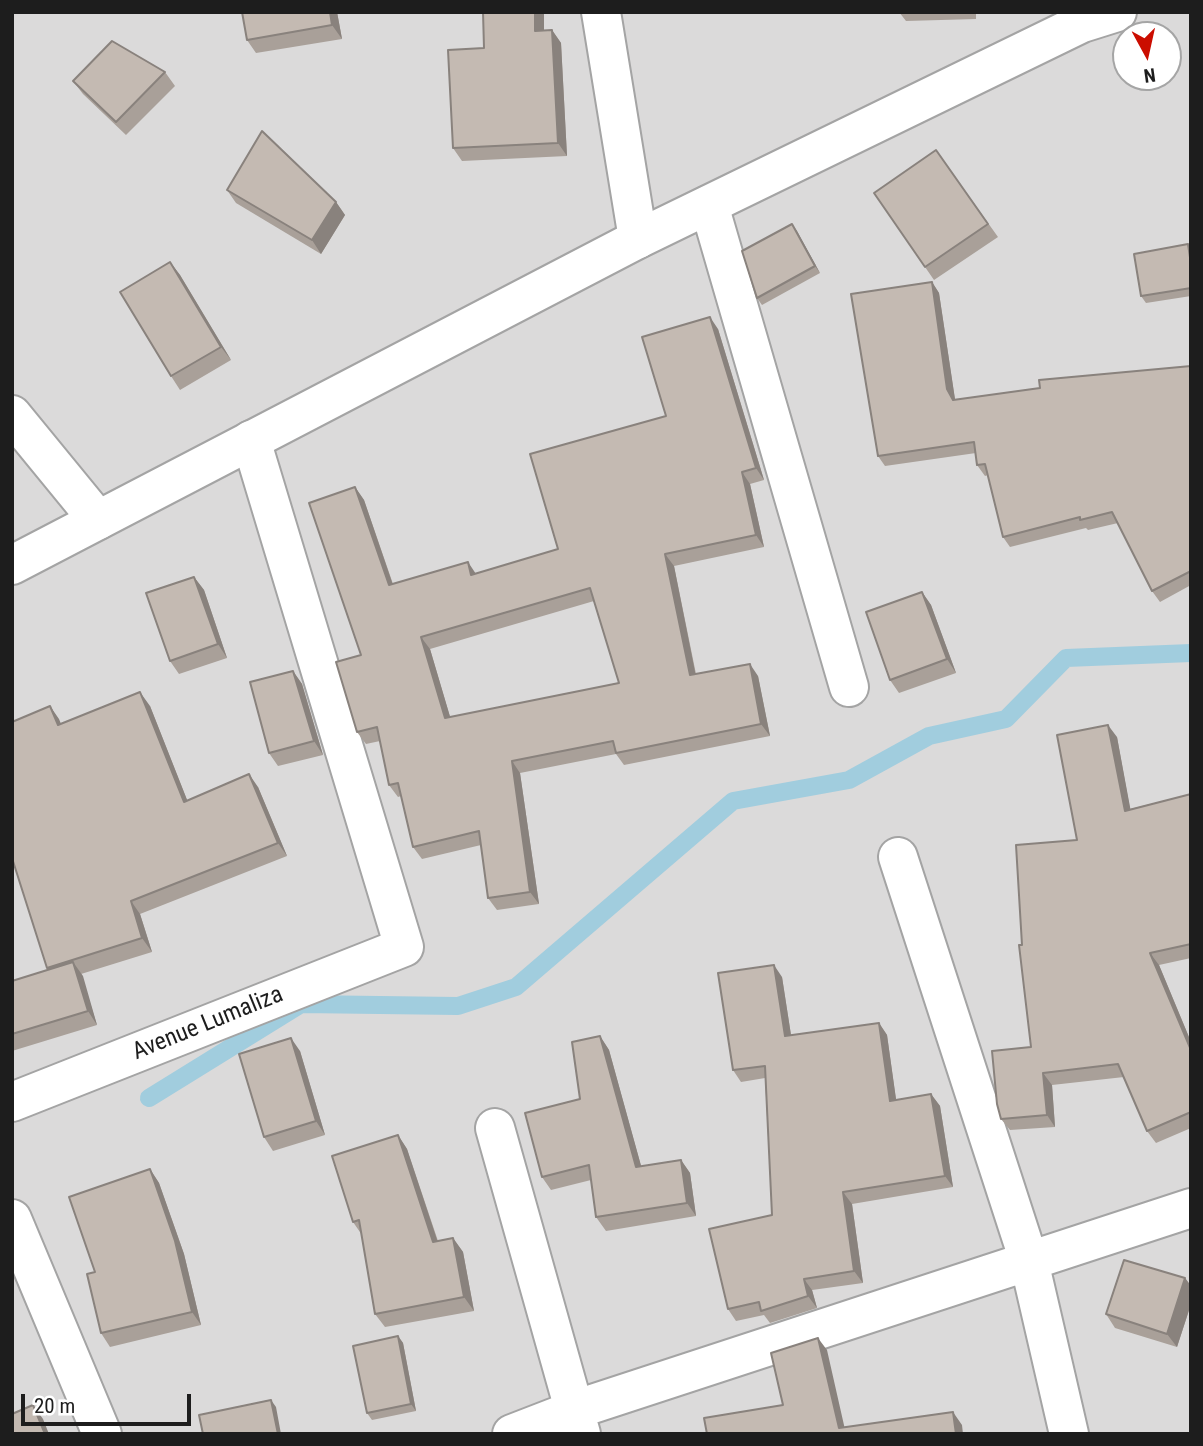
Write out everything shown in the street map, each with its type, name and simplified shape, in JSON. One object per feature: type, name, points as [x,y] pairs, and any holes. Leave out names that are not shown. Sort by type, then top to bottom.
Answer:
[{"type":"street","points":[[601,12],[638,239]]},
{"type":"street","points":[[12,565],[638,239],[1093,16]]},
{"type":"street","points":[[709,205],[849,687]]},
{"type":"street","points":[[12,415],[98,520]]},
{"type":"street","name":"Avenue Lumaliza","points":[[12,1102],[404,947],[251,440]]},
{"type":"street","points":[[898,857],[1029,1261],[1069,1434]]},
{"type":"street","points":[[495,1128],[577,1422]]},
{"type":"street","points":[[512,1434],[577,1422],[1029,1261],[1191,1208]]},
{"type":"street","points":[[12,1219],[102,1434]]},
{"type":"shaded area","points":[[12,12],[1191,12],[1191,1434],[12,1434]]},
{"type":"building","points":[[242,12],[330,12],[332,25],[247,40]]},
{"type":"building","points":[[483,12],[535,12],[535,31],[552,30],[558,143],[453,148],[448,50],[484,48]]},
{"type":"building","points":[[112,41],[165,72],[116,122],[73,81]]},
{"type":"building","points":[[262,131],[336,202],[312,240],[227,190]]},
{"type":"building","points":[[936,150],[988,224],[925,267],[874,193]]},
{"type":"building","points":[[792,224],[815,266],[757,298],[742,251]]},
{"type":"building","points":[[1188,244],[1191,288],[1141,296],[1134,254]]},
{"type":"building","points":[[170,262],[221,347],[171,376],[120,292]]},
{"type":"building","points":[[932,282],[947,389],[953,400],[1040,388],[1039,380],[1191,366],[1191,571],[1152,591],[1112,512],[1080,520],[1080,517],[1003,537],[985,464],[977,465],[974,442],[878,456],[851,294]]},
{"type":"building","points":[[710,317],[756,468],[742,472],[756,535],[665,554],[690,675],[750,664],[761,724],[616,753],[613,741],[512,761],[530,892],[488,898],[479,831],[413,847],[398,783],[389,785],[377,727],[357,732],[336,662],[361,655],[309,503],[355,487],[389,585],[468,562],[471,575],[558,549],[530,454],[666,416],[642,337]],"holes":[[[590,588],[619,683],[445,718],[421,637]]]},
{"type":"building","points":[[194,577],[218,644],[170,661],[146,593]]},
{"type":"building","points":[[922,592],[947,659],[890,680],[866,612]]},
{"type":"building","points":[[293,671],[314,741],[269,753],[250,682]]},
{"type":"building","points":[[140,692],[184,802],[249,774],[278,843],[131,901],[142,938],[47,968],[12,858],[12,722],[50,706],[58,725]]},
{"type":"building","points":[[1108,725],[1125,811],[1191,794],[1191,944],[1150,953],[1191,1050],[1191,1112],[1147,1131],[1118,1064],[1043,1073],[1047,1115],[1001,1119],[992,1051],[1031,1047],[1019,945],[1022,945],[1016,845],[1077,840],[1057,735]]},
{"type":"building","points":[[73,962],[88,1011],[12,1034],[12,981]]},
{"type":"building","points":[[774,965],[785,1036],[879,1023],[890,1101],[931,1094],[945,1176],[843,1192],[854,1271],[804,1279],[808,1296],[761,1311],[759,1302],[728,1309],[709,1229],[772,1215],[765,1066],[733,1070],[718,973]]},
{"type":"building","points":[[600,1036],[636,1167],[681,1160],[687,1203],[596,1217],[589,1165],[542,1177],[525,1113],[580,1099],[572,1042]]},
{"type":"building","points":[[291,1038],[316,1121],[264,1137],[239,1054]]},
{"type":"building","points":[[398,1135],[433,1242],[453,1238],[464,1297],[375,1314],[359,1220],[353,1222],[332,1156]]},
{"type":"building","points":[[150,1169],[175,1241],[192,1312],[101,1333],[87,1274],[95,1272],[69,1197]]},
{"type":"building","points":[[1124,1260],[1185,1278],[1167,1334],[1106,1314]]},
{"type":"building","points":[[398,1336],[411,1404],[367,1413],[353,1346]]},
{"type":"building","points":[[818,1338],[839,1428],[953,1412],[956,1434],[707,1434],[704,1418],[783,1405],[771,1353]]},
{"type":"building","points":[[271,1400],[278,1434],[203,1434],[199,1415]]},
{"type":"building","points":[[33,1405],[45,1434],[12,1434],[12,1414]]},
{"type":"waterway","points":[[149,1098],[301,1004],[458,1006],[516,987],[733,801],[849,780],[929,736],[1006,719],[1066,658],[1191,653]]}]
